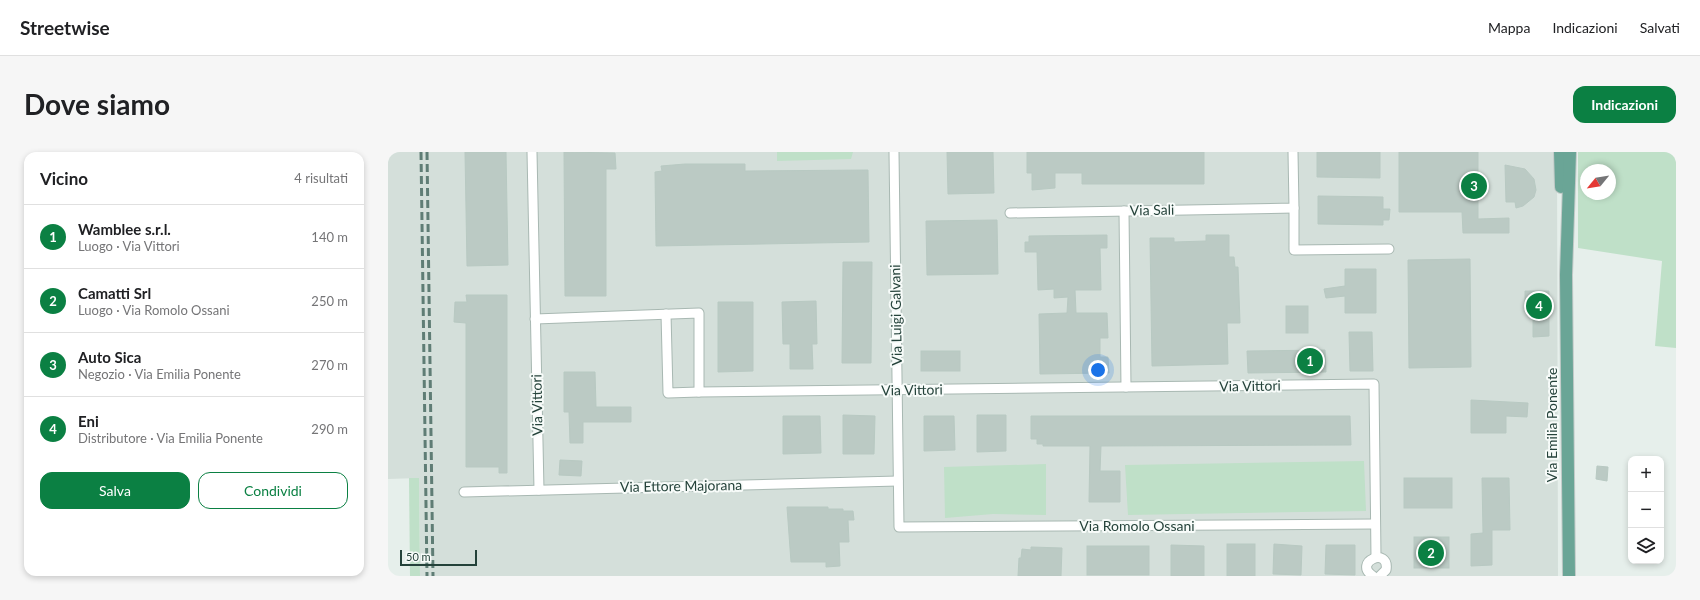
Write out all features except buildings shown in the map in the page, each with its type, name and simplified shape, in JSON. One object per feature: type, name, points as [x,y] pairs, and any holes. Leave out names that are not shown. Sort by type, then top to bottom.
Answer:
[{"type":"main road","name":"Via Emilia Ponente","points":[[1560,152],[1566,275],[1569,576]]},
{"type":"main road","name":"Via Emilia Ponente","points":[[1566,275],[1570,152]]},
{"type":"street","name":"Via Vittori","points":[[532,152],[539,490]]},
{"type":"street","name":"Via Luigi Galvani","points":[[894,152],[899,527]]},
{"type":"street","points":[[1293,152],[1294,250],[1389,249]]},
{"type":"street","name":"Via Sali","points":[[1010,213],[1294,208]]},
{"type":"street","points":[[1124,211],[1126,387]]},
{"type":"street","points":[[535,319],[699,313],[699,392]]},
{"type":"street","name":"Via Vittori","points":[[666,314],[668,393],[1374,384],[1375,524]]},
{"type":"street","name":"Via Ettore Majorana","points":[[464,492],[898,481]]},
{"type":"street","points":[[1375,524],[1376,557]]},
{"type":"street","name":"Via Romolo Ossani","points":[[899,527],[1375,524]]},
{"type":"street","points":[[1373,576],[1368,572],[1367,565],[1370,560],[1376,557],[1382,559],[1386,564],[1386,570],[1380,576]]},
{"type":"shaded area","points":[[388,152],[1557,152],[1558,576],[420,576],[419,478],[388,479]]},
{"type":"green space","points":[[777,152],[853,152],[851,159],[777,161]]},
{"type":"green space","points":[[1578,152],[1676,152],[1676,348],[1655,346],[1662,261],[1578,248]]},
{"type":"green space","points":[[1364,461],[1366,511],[1128,515],[1125,465]]},
{"type":"green space","points":[[1046,464],[1046,515],[993,514],[945,518],[944,467]]},
{"type":"green space","points":[[409,478],[419,478],[420,576],[410,576]]},
{"type":"railway","points":[[421,152],[427,576]]},
{"type":"railway","points":[[427,152],[433,576]]},
{"type":"place","name":"Auto Sica","points":[[1474,186]]},
{"type":"place","name":"Eni","points":[[1539,306]]},
{"type":"place","name":"Wamblee s.r.l.","points":[[1310,361]]},
{"type":"place","name":"Camatti Srl","points":[[1431,553]]}]
